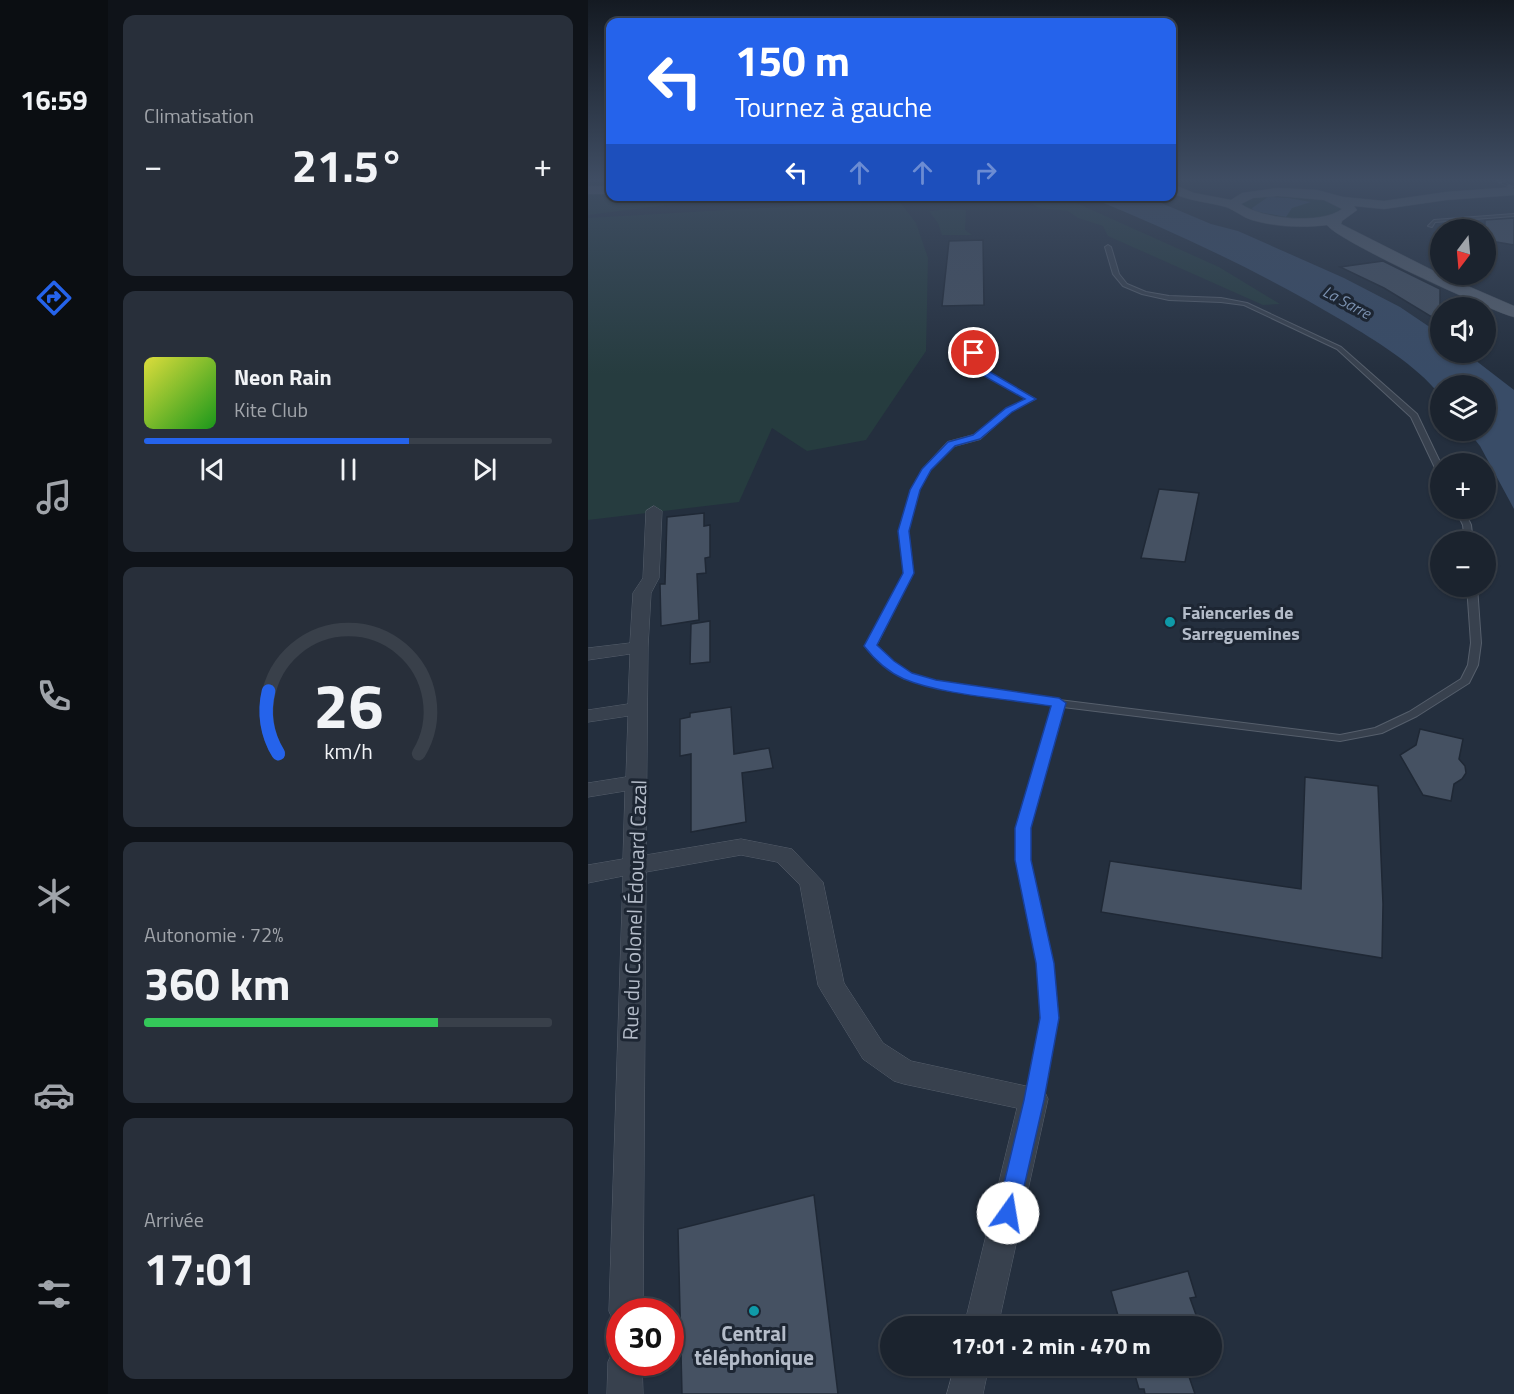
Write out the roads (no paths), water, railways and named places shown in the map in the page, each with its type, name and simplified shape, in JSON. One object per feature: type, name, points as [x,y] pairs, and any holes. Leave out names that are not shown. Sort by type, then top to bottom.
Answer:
[{"type":"main road","points":[[1359,243],[1514,312]]},
{"type":"main road","points":[[1365,243],[1379,251]]},
{"type":"street","name":"Rue du Colonel Édouard Cazal","points":[[626,1298],[639,647],[642,592],[651,578],[654,511]]},
{"type":"street","points":[[588,654],[639,647]]},
{"type":"street","points":[[588,716],[639,708]]},
{"type":"street","points":[[588,790],[638,782]]},
{"type":"street","points":[[588,874],[741,847],[784,855],[811,882],[831,985],[873,1051],[904,1072],[1034,1100],[983,1316]]},
{"type":"street","points":[[624,1394],[625,1376]]},
{"type":"street","points":[[965,1394],[969,1376]]},
{"type":"lane","points":[[1108,247],[1116,274],[1125,285],[1144,293],[1169,298],[1245,304],[1339,348],[1414,416],[1432,453]]},
{"type":"lane","points":[[974,353],[987,374],[1032,399],[1009,410],[977,437],[951,444],[927,469],[915,490],[904,531],[909,573],[871,646],[889,664],[907,676],[1059,703],[1340,738],[1378,731],[1413,714],[1465,681],[1473,665],[1476,643],[1473,597]]},
{"type":"lane","points":[[1034,1100],[1049,1018],[1045,963],[1023,860],[1023,828],[1059,703]]},
{"type":"water","name":"La Sarre","points":[[1194,243],[1265,243],[1344,278],[1400,307],[1430,327],[1430,363],[1479,363],[1495,375],[1430,375],[1430,384],[1394,354],[1356,329],[1281,286]]},
{"type":"water","points":[[1496,376],[1514,390],[1514,509],[1496,476],[1496,453],[1484,453],[1476,441],[1496,441]]},
{"type":"place","name":"Faïenceries de Sarreguemines","points":[[1170,622]]},
{"type":"place","name":"Central téléphonique","points":[[754,1311]]}]
